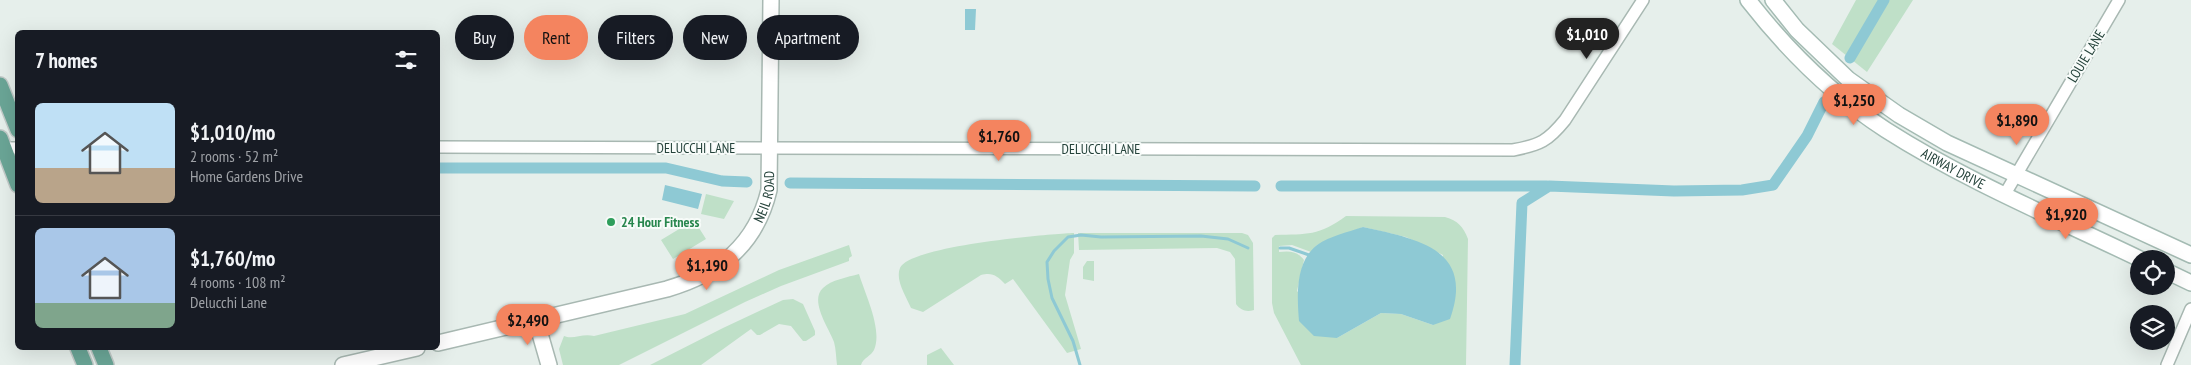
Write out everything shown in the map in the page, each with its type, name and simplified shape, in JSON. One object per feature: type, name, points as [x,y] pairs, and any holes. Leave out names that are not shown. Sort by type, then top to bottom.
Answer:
[{"type":"main road","name":"NEIL ROAD","points":[[440,343],[667,289],[702,277],[715,270],[740,248],[761,217],[769,190],[771,0]]},
{"type":"main road","name":"AIRWAY DRIVE","points":[[1748,0],[1790,50],[1816,75],[1866,116],[1920,150],[2005,194],[2130,254]]},
{"type":"main road","points":[[1761,0],[1769,9],[1797,30]]},
{"type":"main road","name":"AIRWAY DRIVE","points":[[1773,0],[1797,30],[1848,78],[1899,115],[1947,143],[2191,255]]},
{"type":"main road","points":[[0,85],[15,122]]},
{"type":"main road","points":[[7,145],[15,174]]},
{"type":"main road","points":[[2175,275],[2191,283]]},
{"type":"main road","points":[[536,320],[549,365]]},
{"type":"main road","points":[[78,350],[80,365]]},
{"type":"main road","points":[[79,350],[84,365]]},
{"type":"main road","points":[[100,350],[106,365]]},
{"type":"main road","points":[[343,365],[408,350]]},
{"type":"street","name":"DELUCCHI LANE","points":[[440,147],[1513,150],[1532,147],[1552,136],[1566,120],[1643,0]]},
{"type":"street","name":"LOUIE LANE","points":[[2005,194],[2119,0]]},
{"type":"street","points":[[2166,365],[2191,309]]},
{"type":"green space","points":[[1856,0],[1913,0],[1867,72],[1832,44]]},
{"type":"green space","points":[[706,194],[734,201],[724,219],[701,214]]},
{"type":"green space","points":[[1346,216],[1445,217],[1460,225],[1468,239],[1466,365],[1301,365],[1274,313],[1272,303],[1272,238],[1275,235],[1312,233],[1337,223]],"holes":[[[1363,227],[1406,237],[1443,255],[1433,325],[1401,314],[1381,313],[1337,338],[1297,291],[1304,260],[1293,252],[1279,252],[1279,246],[1292,245],[1311,252],[1317,245]]]},
{"type":"green space","points":[[694,220],[706,239],[673,259],[661,240]]},
{"type":"green space","points":[[1074,233],[1074,253],[1070,260],[1065,295],[1081,349],[1067,353],[1013,279],[1005,284],[994,275],[981,275],[923,312],[911,308],[900,283],[900,268],[909,260],[927,253],[981,243]]},
{"type":"green space","points":[[1078,233],[1242,233],[1248,235],[1253,243],[1254,310],[1244,310],[1236,304],[1235,259],[1230,252],[1217,248],[1079,250]]},
{"type":"green space","points":[[849,245],[852,256],[849,258],[849,261],[781,286],[745,302],[619,365],[563,365],[559,349],[564,336],[594,336],[685,314],[779,270]]},
{"type":"green space","points":[[1087,261],[1094,261],[1094,281],[1083,279],[1083,267]]},
{"type":"green space","points":[[859,274],[875,322],[876,342],[873,352],[861,365],[837,365],[834,342],[819,307],[819,293],[830,283]]},
{"type":"green space","points":[[793,299],[803,304],[815,331],[815,335],[806,341],[803,341],[791,326],[779,324],[760,335],[757,335],[751,329],[701,365],[650,365],[783,300]]},
{"type":"green space","points":[[941,348],[954,365],[927,365],[927,355]]},
{"type":"water","points":[[965,9],[976,9],[975,30],[965,30]]},
{"type":"water","points":[[665,185],[702,194],[698,209],[662,200]]},
{"type":"water","points":[[1363,227],[1421,243],[1436,251],[1448,262],[1455,277],[1456,295],[1450,319],[1433,325],[1401,314],[1381,313],[1337,338],[1314,336],[1299,321],[1299,280],[1301,270],[1310,252],[1317,245],[1328,239]]},
{"type":"waterway","points":[[1850,58],[1884,0]]},
{"type":"waterway","points":[[1515,365],[1522,203],[1549,186],[1674,191],[1742,190],[1773,185],[1807,136],[1824,102]]},
{"type":"waterway","points":[[440,168],[666,168],[722,181],[747,182]]},
{"type":"waterway","points":[[790,183],[1255,186]]},
{"type":"waterway","points":[[1281,186],[1547,186]]},
{"type":"waterway","points":[[1080,365],[1073,341],[1052,298],[1048,279],[1047,262],[1054,251],[1068,237],[1081,235],[1101,237],[1201,236],[1228,239],[1248,248]]},
{"type":"waterway","points":[[1280,248],[1289,248],[1309,255]]},
{"type":"place","name":"24 Hour Fitness","points":[[611,222]]}]
